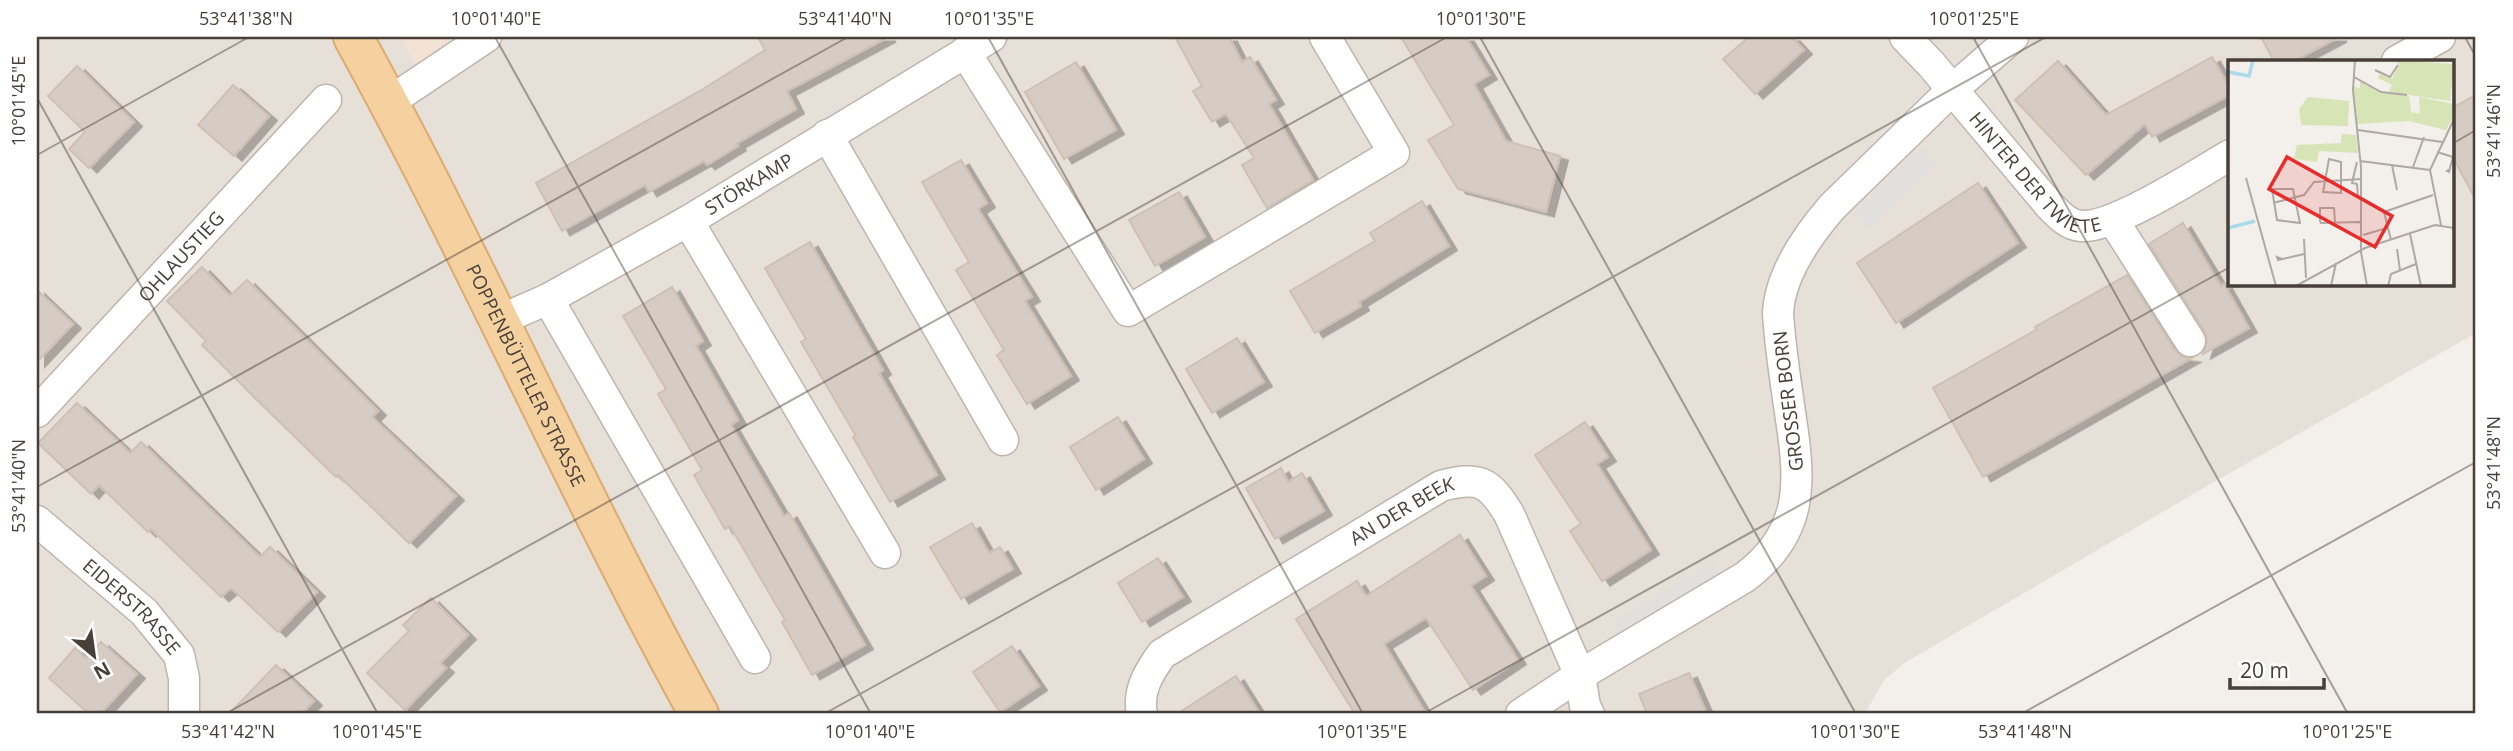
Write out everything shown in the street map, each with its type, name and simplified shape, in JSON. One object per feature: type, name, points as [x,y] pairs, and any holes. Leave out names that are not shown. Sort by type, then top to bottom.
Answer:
[{"type":"main road","name":"POPPENBÜTTELER STRASSE","points":[[353,37],[500,320],[606,535],[699,714]]},
{"type":"street","points":[[389,103],[486,37]]},
{"type":"street","name":"STÖRKAMP","points":[[500,320],[548,299],[688,221],[991,37]]},
{"type":"street","points":[[965,52],[1128,311],[1394,153],[1325,37]]},
{"type":"street","name":"HINTER DER TWIETE","points":[[1905,37],[2050,206],[2064,220],[2080,226],[2099,225],[2113,219],[2228,156]]},
{"type":"street","name":"GROSSER BORN","points":[[1521,714],[1580,675],[1745,578],[1784,536],[1798,492],[1797,457],[1778,325],[1778,303],[1800,249],[1823,218],[1952,90],[2013,37]]},
{"type":"street","points":[[2399,60],[2440,37]]},
{"type":"street","name":"OHLAUSTIEG","points":[[37,412],[326,100]]},
{"type":"street","points":[[827,135],[1003,440]]},
{"type":"street","points":[[2113,219],[2190,341]]},
{"type":"street","points":[[688,221],[885,552]]},
{"type":"street","points":[[548,299],[755,658]]},
{"type":"street","name":"AN DER BEEK","points":[[1142,714],[1141,695],[1145,683],[1163,654],[1441,486],[1472,481],[1483,483],[1495,491],[1509,513],[1580,675],[1589,714]]},
{"type":"street","name":"EIDERSTRASSE","points":[[37,521],[144,612],[179,655],[184,678],[184,714]]},
{"type":"shaded area","points":[[37,37],[2476,37],[2476,333],[1906,662],[1884,680],[1865,714],[37,714]]},
{"type":"shaded area","points":[[401,37],[466,37],[417,68]]},
{"type":"shaded area","points":[[1922,147],[1937,164],[1869,229],[1853,213]]},
{"type":"shaded area","points":[[1713,561],[1724,579],[1624,642],[1612,624]]},
{"type":"building","points":[[758,37],[888,37],[787,91],[796,109],[736,144],[738,146],[707,165],[704,161],[649,192],[645,185],[562,231],[536,183],[703,89],[765,50]]},
{"type":"building","points":[[1175,37],[1229,37],[1242,62],[1250,57],[1276,100],[1269,104],[1313,180],[1267,208],[1242,165],[1254,158],[1226,114],[1212,122],[1193,91],[1202,86]]},
{"type":"building","points":[[1401,37],[1466,37],[1489,75],[1474,84],[1506,141],[1560,156],[1546,212],[1458,189],[1428,140],[1454,125]]},
{"type":"building","points":[[1749,37],[1792,37],[1804,50],[1755,94],[1723,59]]},
{"type":"building","points":[[2261,37],[2339,37],[2296,60],[2273,60]]},
{"type":"building","points":[[2212,57],[2228,85],[2228,96],[2152,137],[2145,124],[2086,175],[2015,100],[2058,61],[2106,115]]},
{"type":"building","points":[[1076,62],[1116,130],[1064,159],[1025,92]]},
{"type":"building","points":[[77,66],[134,122],[89,168],[69,149],[85,132],[48,96]]},
{"type":"building","points":[[233,85],[269,116],[234,156],[198,125]]},
{"type":"building","points":[[2476,95],[2476,200],[2454,160],[2454,107]]},
{"type":"building","points":[[961,160],[987,203],[978,209],[1032,297],[1025,301],[1071,376],[1027,404],[997,355],[1004,350],[956,270],[969,262],[922,182]]},
{"type":"building","points":[[1978,183],[2018,243],[1896,323],[1857,263]]},
{"type":"building","points":[[1179,192],[1205,237],[1155,266],[1129,220]]},
{"type":"building","points":[[1422,201],[1449,246],[1359,302],[1361,306],[1315,333],[1290,291],[1375,241],[1370,233]]},
{"type":"building","points":[[2183,223],[2221,286],[2224,284],[2249,328],[2203,354],[2207,341],[2205,332],[2149,244]]},
{"type":"building","points":[[810,242],[883,370],[879,373],[937,475],[890,502],[853,437],[856,436],[801,342],[806,339],[765,268]]},
{"type":"building","points":[[202,267],[230,296],[247,280],[378,411],[372,417],[456,496],[409,543],[338,475],[336,477],[202,345],[206,341],[167,301]]},
{"type":"building","points":[[2127,275],[2175,350],[2183,357],[2192,358],[1983,477],[1933,388]]},
{"type":"building","points":[[672,287],[703,341],[696,346],[738,420],[731,425],[784,516],[789,513],[865,645],[812,675],[782,622],[785,620],[730,526],[725,529],[694,475],[702,470],[658,394],[666,389],[623,316]]},
{"type":"building","points":[[37,290],[73,324],[37,362]]},
{"type":"building","points":[[1237,338],[1264,382],[1212,413],[1186,369]]},
{"type":"building","points":[[77,403],[130,453],[141,442],[260,557],[270,547],[317,592],[278,632],[231,588],[221,597],[151,529],[148,532],[99,485],[91,494],[38,443]]},
{"type":"building","points":[[1118,417],[1144,459],[1096,490],[1070,447]]},
{"type":"building","points":[[1585,422],[1608,457],[1597,464],[1651,550],[1602,581],[1570,531],[1581,524],[1535,455]]},
{"type":"building","points":[[1281,468],[1288,482],[1302,473],[1324,511],[1275,539],[1246,488]]},
{"type":"building","points":[[972,523],[989,553],[1000,547],[1013,569],[961,599],[930,547]]},
{"type":"building","points":[[1460,535],[1486,576],[1471,586],[1518,660],[1473,690],[1426,618],[1384,644],[1426,714],[1355,714],[1296,619],[1357,581],[1366,596]]},
{"type":"building","points":[[1158,558],[1183,597],[1142,622],[1118,583]]},
{"type":"building","points":[[431,598],[468,635],[440,663],[446,668],[405,710],[367,673],[409,631],[403,625]]},
{"type":"building","points":[[101,642],[137,674],[100,714],[89,714],[49,678],[75,648],[86,658]]},
{"type":"building","points":[[1012,646],[1039,686],[1000,712],[973,672]]},
{"type":"building","points":[[276,665],[314,701],[301,714],[229,714]]},
{"type":"building","points":[[1689,673],[1707,714],[1647,714],[1639,694]]},
{"type":"building","points":[[1236,676],[1260,714],[1177,714]]}]
